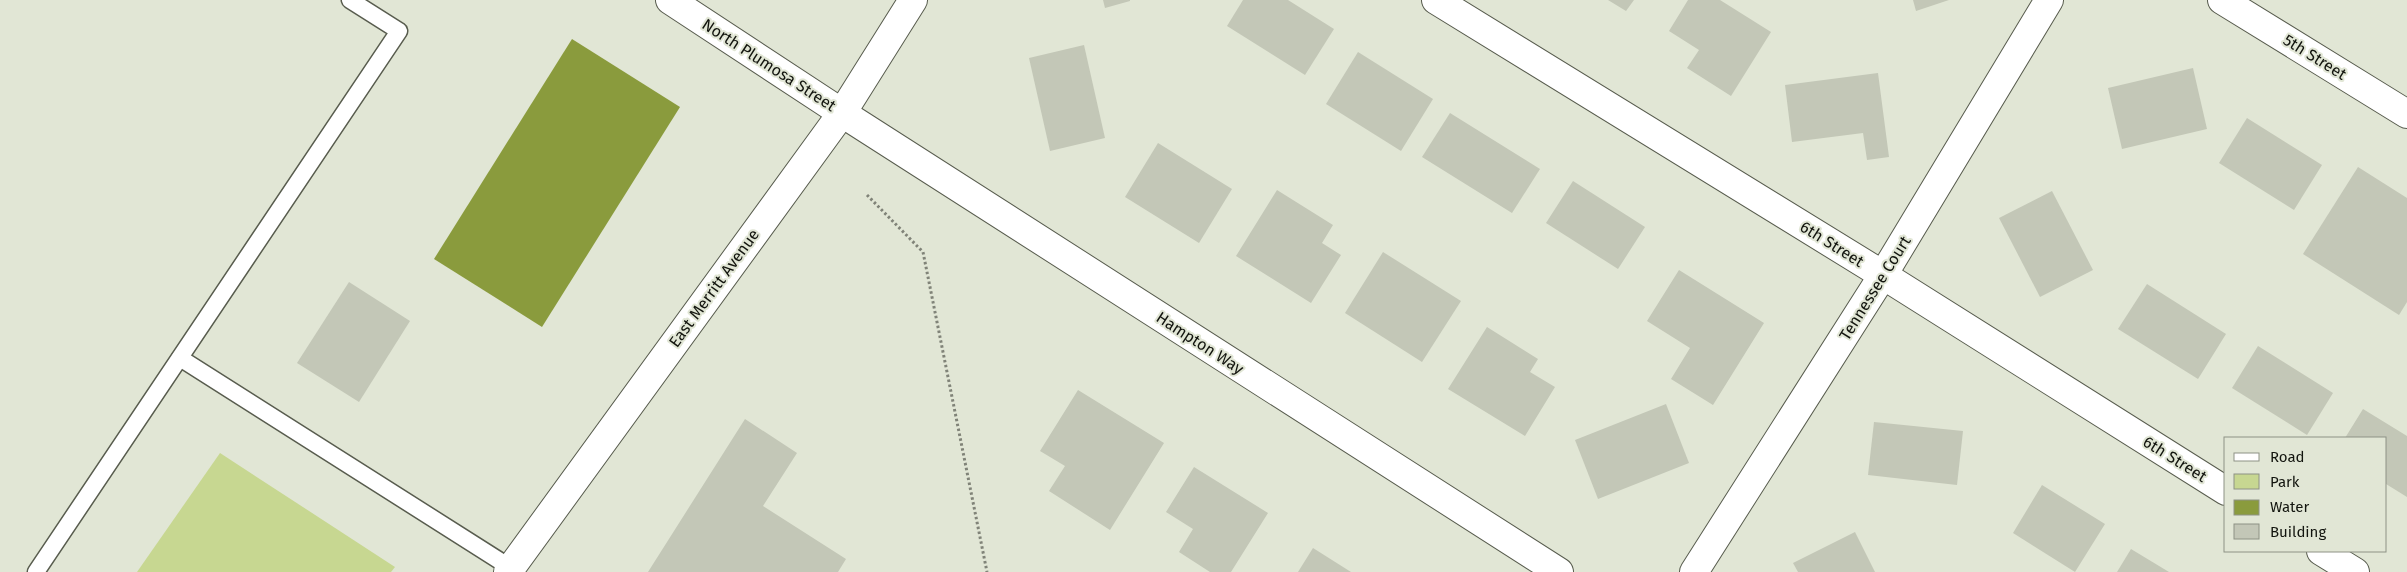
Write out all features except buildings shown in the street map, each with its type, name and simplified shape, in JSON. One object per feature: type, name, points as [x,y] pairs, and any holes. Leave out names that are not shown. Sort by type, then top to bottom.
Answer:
[{"type":"street","name":"North Plumosa Street","points":[[670,0],[842,113]]},
{"type":"street","name":"East Merritt Avenue","points":[[510,570],[842,113],[913,0]]},
{"type":"street","name":"6th Street","points":[[1436,0],[1883,275],[2224,490]]},
{"type":"street","name":"Tennessee Court","points":[[1694,572],[1883,275],[2049,0]]},
{"type":"street","name":"5th Street","points":[[2222,0],[2407,114]]},
{"type":"street","name":"Hampton Way","points":[[842,113],[1559,572]]},
{"type":"street","points":[[2323,552],[2355,572]]},
{"type":"lane","points":[[36,572],[399,31],[350,0]]},
{"type":"lane","points":[[180,358],[510,570]]},
{"type":"path","points":[[867,195],[923,252],[987,572]]},
{"type":"green space","points":[[220,453],[395,567],[391,572],[137,572]]},
{"type":"water","points":[[572,39],[680,107],[542,327],[434,259]]}]
